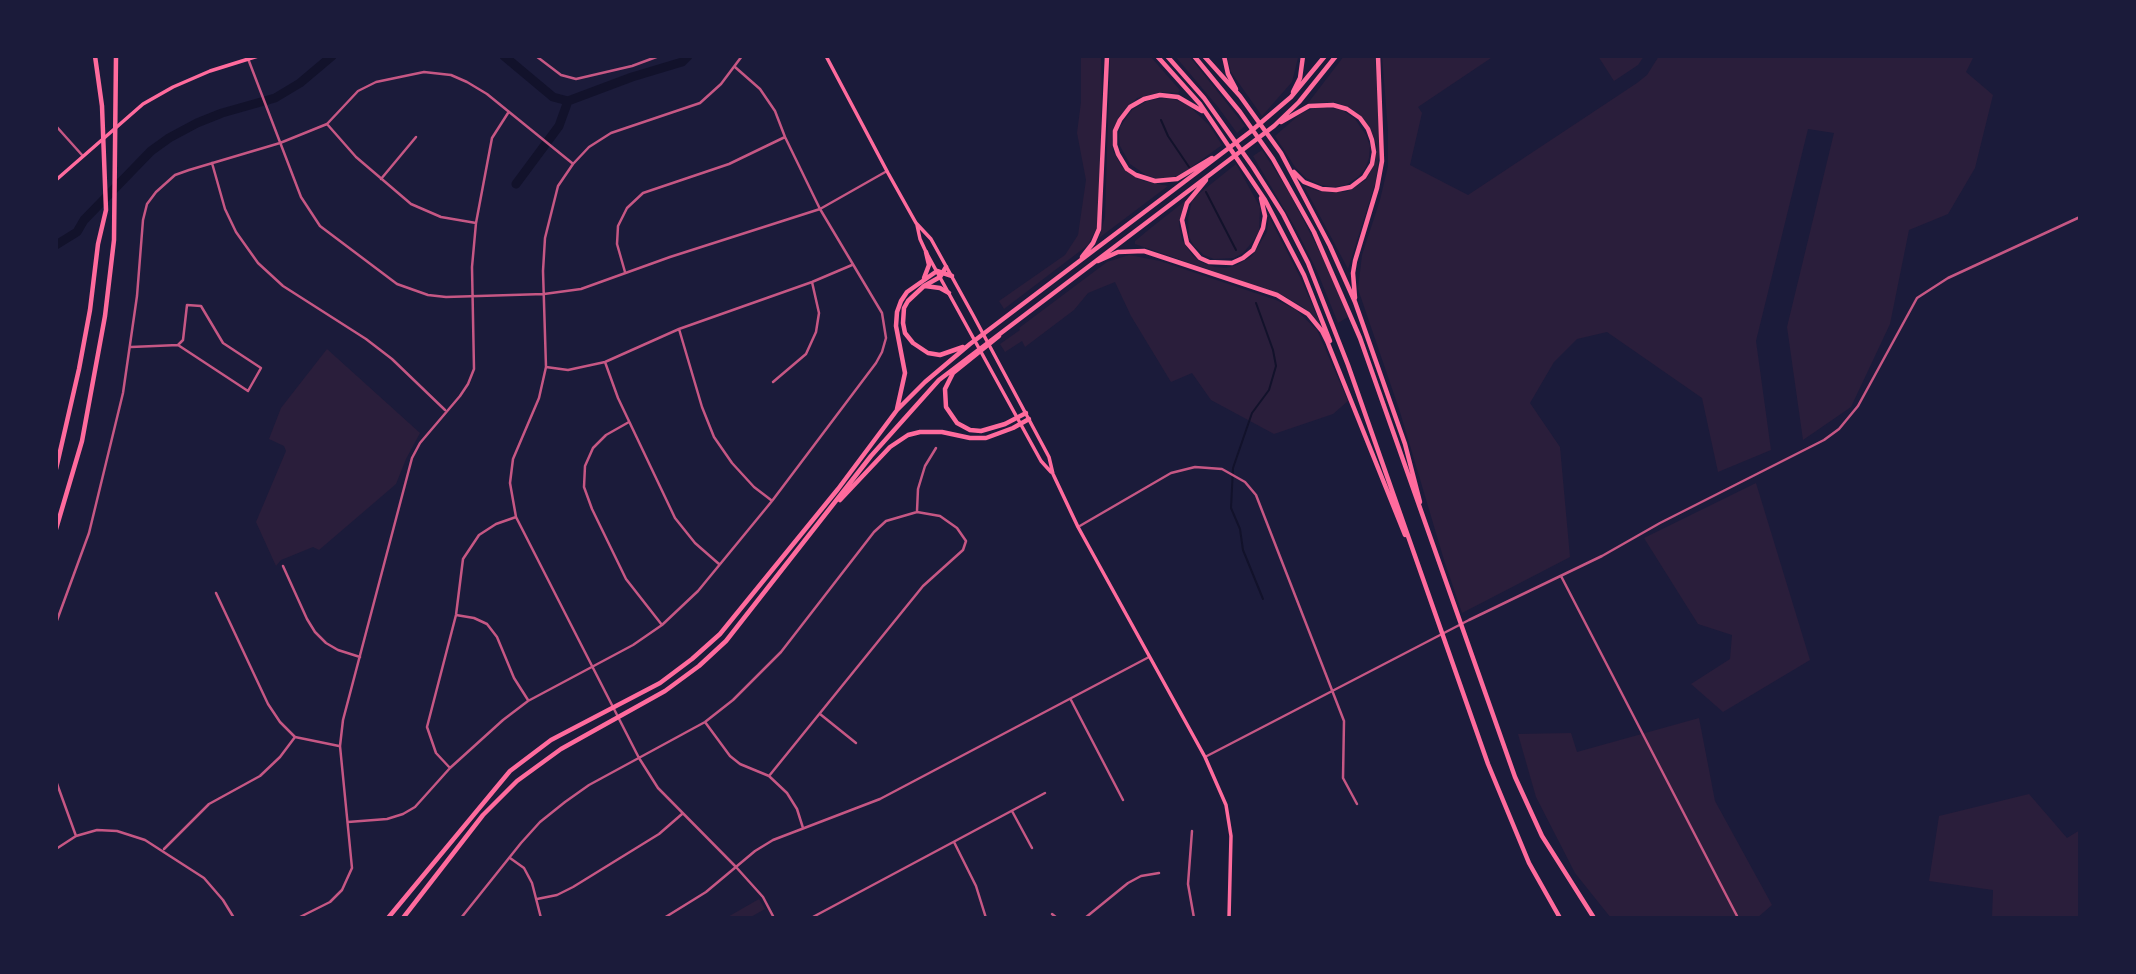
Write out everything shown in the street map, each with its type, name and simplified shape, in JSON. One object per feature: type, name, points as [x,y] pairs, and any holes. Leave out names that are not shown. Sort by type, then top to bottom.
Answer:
[{"type":"highway","points":[[56,469],[79,369],[98,244],[106,210],[102,106],[96,56]]},
{"type":"highway","points":[[56,529],[82,441],[107,303],[116,203],[116,56]]},
{"type":"highway","points":[[1077,264],[1093,243],[1099,229],[1107,56]]},
{"type":"highway","points":[[1157,56],[1200,104],[1279,224],[1319,308],[1339,368],[1397,518],[1417,562]]},
{"type":"highway","points":[[1167,56],[1225,126],[1253,167],[1283,214],[1308,263],[1326,306],[1514,831],[1560,918]]},
{"type":"highway","points":[[1194,56],[1240,112],[1273,159],[1309,221],[1338,283],[1524,799],[1560,867],[1594,918]]},
{"type":"highway","points":[[1204,56],[1248,106],[1281,153],[1330,246],[1355,302],[1405,444],[1430,537]]},
{"type":"highway","points":[[1224,56],[1228,74],[1240,96]]},
{"type":"highway","points":[[1291,97],[1300,78],[1303,56]]},
{"type":"highway","points":[[388,918],[510,771],[551,740],[660,682],[720,634],[838,489],[897,410],[970,344],[1226,151],[1291,97],[1325,56]]},
{"type":"highway","points":[[1274,126],[1299,102],[1336,56]]},
{"type":"highway","points":[[1355,302],[1355,261],[1377,188],[1382,161],[1378,56]]},
{"type":"highway","points":[[1211,121],[1186,100],[1169,95],[1152,96],[1130,107],[1120,120],[1115,138],[1118,154],[1127,169],[1136,175],[1168,182],[1188,174],[1226,151]]},
{"type":"highway","points":[[404,918],[483,816],[517,780],[561,749],[673,685],[726,641],[871,456],[939,380],[1006,327],[1300,109],[1325,103],[1340,106],[1355,114],[1371,135],[1374,152],[1372,164],[1364,177],[1351,187],[1336,190],[1317,188],[1304,181],[1288,164]]},
{"type":"highway","points":[[1220,167],[1193,194],[1182,220],[1184,236],[1193,252],[1200,258],[1219,264],[1232,263],[1253,250],[1265,216],[1256,187]]},
{"type":"highway","points":[[1074,277],[1109,255],[1138,250],[1242,283],[1288,300],[1308,314],[1322,331],[1339,368]]},
{"type":"highway","points":[[924,278],[929,265],[926,252]]},
{"type":"highway","points":[[897,410],[905,373],[897,333],[897,312],[904,296],[924,278],[937,271],[951,276]]},
{"type":"highway","points":[[944,272],[908,301],[903,315],[905,333],[913,344],[928,353],[940,355],[970,344]]},
{"type":"highway","points":[[924,286],[940,288],[949,293]]},
{"type":"highway","points":[[1006,327],[996,340],[953,373],[945,389],[945,400],[953,419],[970,430],[992,428],[1026,413]]},
{"type":"highway","points":[[822,518],[890,447],[908,435],[942,432],[970,438],[986,438],[1029,419]]},
{"type":"main road","points":[[56,180],[143,104],[210,71],[258,56]]},
{"type":"main road","points":[[826,56],[916,223],[931,239],[949,293],[1041,462],[1053,474]]},
{"type":"main road","points":[[916,223],[920,239],[937,271]]},
{"type":"main road","points":[[951,276],[1049,457],[1053,474],[1079,527],[1205,757],[1226,805],[1231,836],[1229,918]]},
{"type":"street","points":[[536,56],[561,75],[576,79],[632,66],[659,56]]},
{"type":"street","points":[[742,56],[721,84],[700,103],[611,133],[589,147],[558,186],[545,238],[546,367],[539,398],[513,459],[510,482],[516,517],[639,758],[658,788],[736,867],[762,897],[774,918]]},
{"type":"street","points":[[248,58],[301,197],[320,226],[397,284],[428,295],[472,296],[581,289],[820,209],[887,171]]},
{"type":"street","points":[[348,822],[403,814],[425,799],[450,768],[486,734],[528,701],[633,645],[662,625],[720,565],[772,501],[882,352],[886,338],[883,313],[820,209],[775,111],[761,89],[735,67]]},
{"type":"street","points":[[56,623],[89,533],[123,393],[147,204],[175,175],[280,143],[327,124],[358,92],[376,82],[424,72],[451,75],[467,82],[573,164]]},
{"type":"street","points":[[298,918],[330,902],[342,890],[352,868],[340,746],[343,720],[412,458],[420,443],[468,384],[474,369],[472,296],[476,223],[492,138],[508,112]]},
{"type":"street","points":[[327,124],[356,157],[411,204],[441,217],[476,223]]},
{"type":"street","points":[[56,126],[82,155]]},
{"type":"street","points":[[381,178],[415,137]]},
{"type":"street","points":[[625,273],[617,244],[618,226],[627,208],[643,193],[729,164],[785,137]]},
{"type":"street","points":[[212,163],[225,209],[236,232],[258,263],[283,286],[366,339],[392,359],[446,411]]},
{"type":"street","points":[[1205,757],[1824,440],[1845,422],[1858,406],[1898,328],[1917,298],[1948,278],[2080,217]]},
{"type":"street","points":[[546,367],[568,370],[605,362],[679,329],[852,265]]},
{"type":"street","points":[[773,382],[806,354],[816,332],[819,313],[812,282]]},
{"type":"street","points":[[131,346],[178,345],[248,391],[261,368],[223,343],[201,306],[187,305],[183,340],[178,345]]},
{"type":"street","points":[[679,329],[702,407],[714,437],[739,471],[772,501]]},
{"type":"street","points":[[605,362],[629,422],[676,518],[695,543],[720,565]]},
{"type":"street","points":[[629,422],[606,435],[593,448],[585,466],[583,487],[626,579],[662,625]]},
{"type":"street","points":[[917,512],[918,489],[925,466],[936,449]]},
{"type":"street","points":[[1079,527],[1171,473],[1195,467],[1222,469],[1245,482],[1256,495],[1344,721],[1343,778],[1357,804]]},
{"type":"street","points":[[461,918],[540,822],[589,785],[705,722],[733,700],[781,652],[874,532],[886,521],[917,512],[940,516],[957,528],[967,541],[963,550],[923,586],[769,776]]},
{"type":"street","points":[[450,768],[436,753],[428,727],[456,615],[463,559],[479,535],[496,524],[516,517]]},
{"type":"street","points":[[283,566],[315,632],[338,650],[360,657]]},
{"type":"street","points":[[1561,576],[1737,916]]},
{"type":"street","points":[[216,593],[268,704],[280,722],[295,737],[340,746]]},
{"type":"street","points":[[456,615],[474,618],[492,630],[528,701]]},
{"type":"street","points":[[664,918],[706,892],[755,851],[773,840],[880,799],[1149,657]]},
{"type":"street","points":[[1070,699],[1123,800]]},
{"type":"street","points":[[820,714],[856,743]]},
{"type":"street","points":[[705,722],[730,756],[740,764],[769,776],[787,793],[797,809],[803,829]]},
{"type":"street","points":[[163,849],[209,804],[260,776],[295,737]]},
{"type":"street","points":[[56,781],[76,836]]},
{"type":"street","points":[[811,918],[1045,793]]},
{"type":"street","points":[[1012,810],[1032,848]]},
{"type":"street","points":[[537,899],[557,895],[573,887],[659,834],[682,814]]},
{"type":"street","points":[[56,849],[76,836],[97,830],[117,831],[145,839],[204,878],[234,918]]},
{"type":"street","points":[[1192,831],[1188,884],[1194,918]]},
{"type":"street","points":[[954,842],[976,886],[986,918]]},
{"type":"street","points":[[510,858],[524,868],[532,883],[541,918]]},
{"type":"street","points":[[1085,918],[1128,883],[1141,876],[1159,873]]},
{"type":"street","points":[[1052,914],[1057,918]]},
{"type":"shaded area","points":[[1081,56],[1101,56],[1098,225],[1088,245],[1004,309],[999,301],[1065,255],[1078,235],[1086,180],[1077,133],[1081,102]]},
{"type":"shaded area","points":[[1110,56],[1150,56],[1180,90],[1178,93],[1161,92],[1137,98],[1118,118],[1112,140],[1113,151],[1122,167],[1143,181],[1168,186],[1099,238],[1105,217]]},
{"type":"shaded area","points":[[1175,56],[1189,56],[1245,126],[1237,133]]},
{"type":"shaded area","points":[[1227,56],[1298,58],[1292,82],[1262,116],[1231,72]]},
{"type":"shaded area","points":[[1344,56],[1375,56],[1380,147],[1376,181],[1348,269],[1304,186],[1318,191],[1346,192],[1366,180],[1375,162],[1377,146],[1362,117],[1335,102],[1308,103]]},
{"type":"shaded area","points":[[1382,56],[1494,56],[1418,107],[1422,113],[1410,165],[1468,195],[1637,83],[1647,75],[1659,56],[1974,56],[1966,72],[1993,95],[1975,168],[1948,214],[1909,230],[1890,324],[1851,407],[1803,440],[1787,327],[1834,133],[1808,129],[1756,341],[1771,450],[1718,472],[1702,398],[1607,332],[1577,339],[1554,362],[1530,403],[1560,447],[1570,557],[1462,613],[1400,412],[1358,289],[1362,255],[1388,166]]},
{"type":"shaded area","points":[[1598,56],[1644,56],[1638,65],[1614,81]]},
{"type":"shaded area","points":[[1164,98],[1188,105],[1209,125],[1222,145],[1173,178],[1158,179],[1146,175],[1130,164],[1120,146],[1119,136],[1120,127],[1132,110],[1147,101]]},
{"type":"shaded area","points":[[1319,106],[1342,110],[1355,119],[1370,146],[1365,169],[1346,185],[1321,185],[1306,178],[1295,167],[1275,136],[1300,114]]},
{"type":"shaded area","points":[[1262,150],[1289,192],[1331,274],[1348,317],[1338,323],[1296,229],[1253,156]]},
{"type":"shaded area","points":[[1236,164],[1260,207],[1259,231],[1243,253],[1234,258],[1214,259],[1204,255],[1189,237],[1188,219],[1192,201]]},
{"type":"shaded area","points":[[1185,201],[1179,224],[1182,240],[1193,256],[1215,267],[1237,265],[1252,256],[1267,232],[1269,217],[1321,325],[1303,307],[1282,295],[1135,244],[1135,241]]},
{"type":"shaded area","points":[[1129,255],[1160,261],[1276,300],[1295,309],[1317,330],[1348,401],[1333,414],[1274,434],[1211,400],[1192,373],[1171,382],[1131,316],[1115,282],[1088,293],[1074,310],[1025,347],[1022,341],[1005,352],[1000,344],[1020,330],[1019,328],[1107,262]]},
{"type":"shaded area","points":[[327,349],[420,433],[396,484],[319,550],[313,547],[281,560],[276,566],[256,522],[286,451],[284,446],[269,439],[281,408]]},
{"type":"shaded area","points":[[1756,483],[1810,660],[1723,712],[1691,684],[1730,659],[1732,635],[1698,624],[1644,538]]},
{"type":"shaded area","points":[[1699,718],[1715,801],[1772,905],[1757,918],[1611,918],[1575,873],[1536,797],[1518,734],[1571,733],[1577,752]]},
{"type":"shaded area","points":[[2029,794],[2067,838],[2080,830],[2080,918],[1992,918],[1993,890],[1929,881],[1939,816]]},
{"type":"shaded area","points":[[759,899],[765,909],[749,918],[726,918]]},
{"type":"waterway","points":[[56,245],[77,232],[84,220],[151,151],[169,138],[222,113],[275,98],[300,83],[332,56]]},
{"type":"waterway","points":[[504,56],[553,97],[568,101],[682,62],[688,56]]},
{"type":"waterway","points":[[516,184],[559,126],[568,101]]},
{"type":"waterway","points":[[1161,120],[1168,136],[1189,167]]},
{"type":"waterway","points":[[1206,192],[1236,250]]},
{"type":"waterway","points":[[1256,303],[1276,366],[1269,390],[1252,413],[1233,468],[1231,508],[1240,529],[1243,550],[1263,599]]}]
